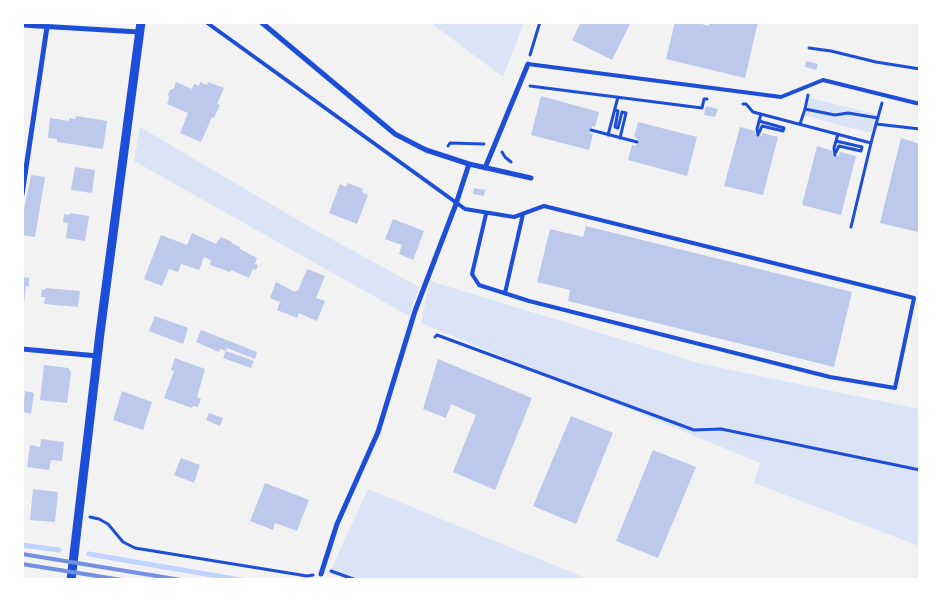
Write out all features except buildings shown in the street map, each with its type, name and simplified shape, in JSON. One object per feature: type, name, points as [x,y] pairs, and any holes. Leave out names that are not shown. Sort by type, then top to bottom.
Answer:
[{"type":"street","points":[[70,580],[141,22]]},
{"type":"street","points":[[261,22],[395,134],[426,150],[469,164],[531,178]]},
{"type":"street","points":[[22,25],[139,32]]},
{"type":"street","points":[[22,195],[47,27]]},
{"type":"street","points":[[485,168],[528,64]]},
{"type":"street","points":[[320,574],[337,524],[378,432],[415,311],[456,204],[469,164]]},
{"type":"street","points":[[22,349],[98,356]]},
{"type":"lane","points":[[206,22],[465,209],[514,218],[544,206],[914,298],[895,388],[830,377],[529,302],[480,285],[472,274],[486,214]]},
{"type":"lane","points":[[528,64],[781,97],[823,80],[920,104]]},
{"type":"lane","points":[[505,293],[523,214]]},
{"type":"path","points":[[528,64],[540,22]]},
{"type":"path","points":[[809,48],[920,69]]},
{"type":"path","points":[[529,86],[702,108],[704,98],[712,100]]},
{"type":"path","points":[[851,227],[884,95]]},
{"type":"path","points":[[608,134],[618,97]]},
{"type":"path","points":[[740,103],[746,104],[753,112],[871,143]]},
{"type":"path","points":[[800,124],[805,109],[835,115],[848,113],[878,118]]},
{"type":"path","points":[[615,110],[618,111],[615,127],[618,128],[622,112],[626,113],[620,138]]},
{"type":"path","points":[[759,121],[784,128],[783,131],[762,126],[758,134],[757,130],[759,121],[761,114]]},
{"type":"path","points":[[876,124],[920,130]]},
{"type":"path","points":[[591,130],[637,142]]},
{"type":"path","points":[[836,141],[862,148],[861,151],[839,146],[836,154],[834,148],[836,141],[838,134]]},
{"type":"path","points":[[435,337],[437,335],[694,430],[721,429],[920,470]]},
{"type":"path","points":[[78,515],[104,521],[123,542],[135,548],[306,576],[332,571],[356,580]]},
{"type":"shaded area","points":[[524,22],[503,77],[431,23]]},
{"type":"shaded area","points":[[810,98],[876,114],[871,133],[805,116]]},
{"type":"shaded area","points":[[140,127],[308,226],[419,287],[409,316],[134,161]]},
{"type":"shaded area","points":[[430,281],[702,364],[919,409],[919,546],[754,483],[760,463],[421,323]]},
{"type":"shaded area","points":[[368,489],[588,579],[358,580],[329,574]]},
{"type":"waterway","points":[[22,545],[59,550]]},
{"type":"waterway","points":[[89,554],[241,580]]},
{"type":"railway","points":[[22,554],[181,580]]},
{"type":"railway","points":[[22,564],[122,580]]}]
